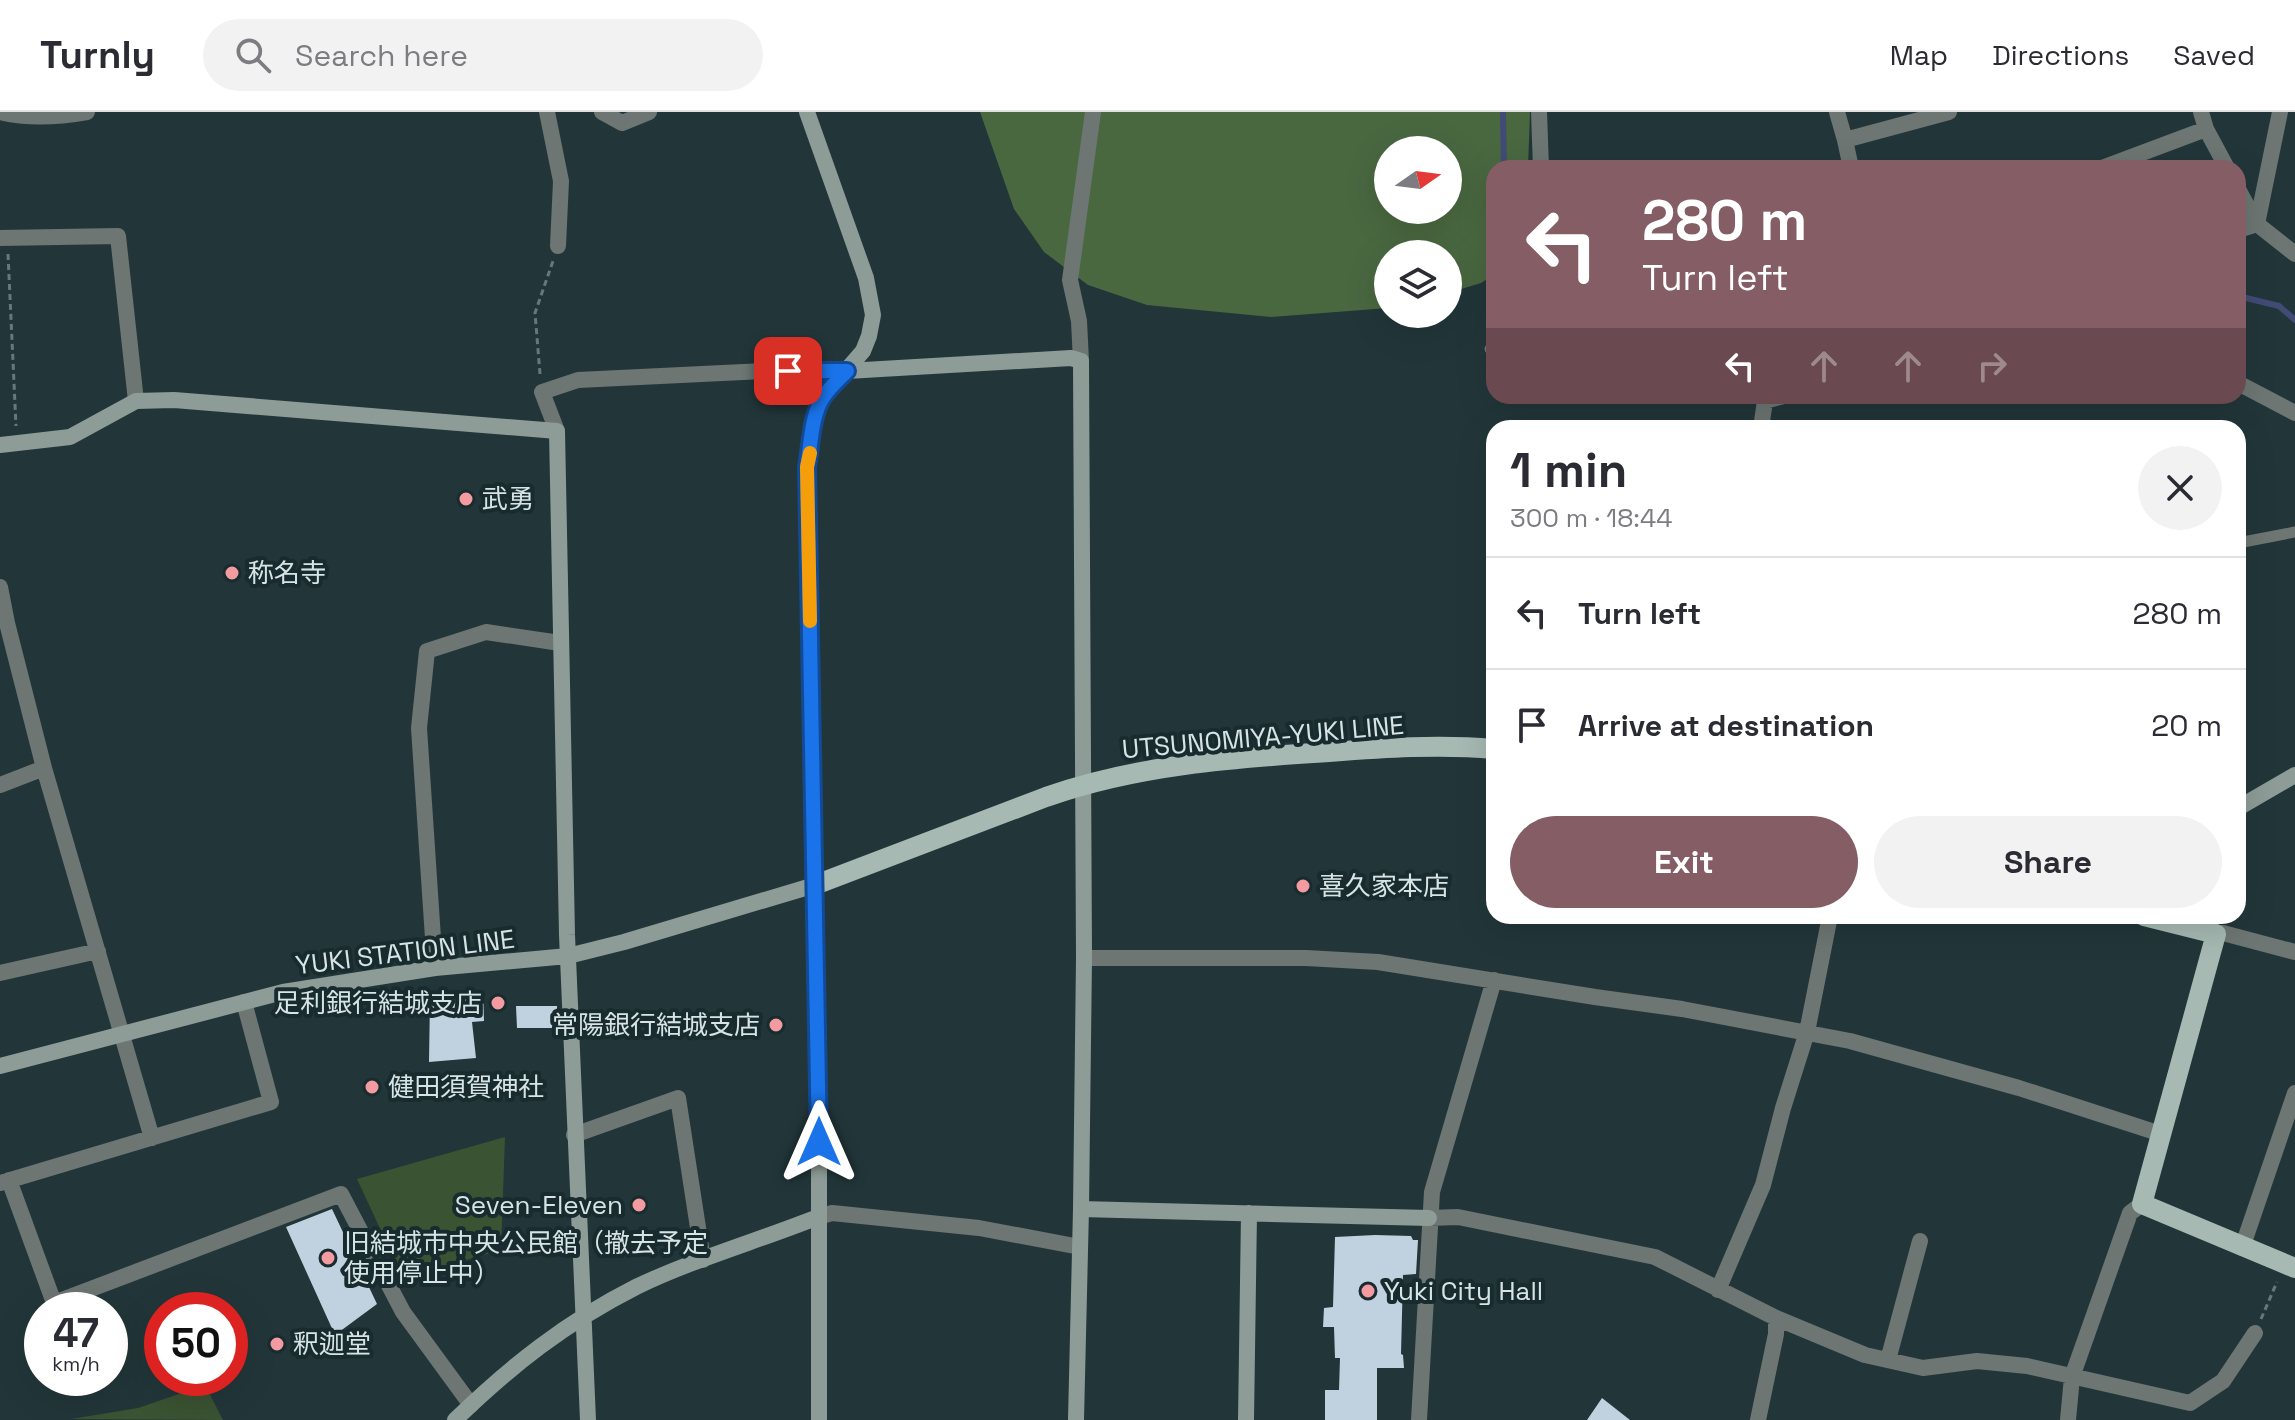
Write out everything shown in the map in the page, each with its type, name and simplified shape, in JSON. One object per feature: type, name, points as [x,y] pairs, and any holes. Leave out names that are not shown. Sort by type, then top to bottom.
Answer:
[{"type":"main road","name":"UTSUNOMIYA-YUKI LINE","points":[[815,885],[1082,784],[1129,773],[1291,754],[1396,747],[1486,749]]},
{"type":"main road","points":[[2178,924],[2216,934],[2142,1204],[2290,1266]]},
{"type":"street","points":[[0,112],[15,116],[87,112]]},
{"type":"street","points":[[547,112],[561,181],[558,246]]},
{"type":"street","points":[[602,112],[622,123],[649,112]]},
{"type":"street","points":[[807,112],[866,278],[873,315],[863,351],[820,404],[807,467],[815,885],[819,1420]]},
{"type":"street","points":[[1076,1420],[1084,958],[1081,361],[1079,321],[1070,280],[1093,112]]},
{"type":"street","points":[[1539,112],[1541,160]]},
{"type":"street","points":[[1837,112],[1849,160]]},
{"type":"street","points":[[1845,140],[1949,112]]},
{"type":"street","points":[[2201,112],[2206,129],[2223,160]]},
{"type":"street","points":[[2257,224],[2280,112]]},
{"type":"street","points":[[2123,160],[2206,129]]},
{"type":"street","points":[[2246,204],[2257,224],[2295,254]]},
{"type":"street","points":[[2246,227],[2257,224]]},
{"type":"street","points":[[4,238],[118,236],[136,401]]},
{"type":"street","points":[[588,1420],[568,956],[557,431],[542,392],[578,380],[766,371],[847,371],[1071,358],[1081,361]]},
{"type":"street","points":[[2246,387],[2295,413]]},
{"type":"street","points":[[8,444],[70,437],[136,401],[174,400],[557,431]]},
{"type":"street","points":[[0,587],[8,660],[44,768],[152,1138]]},
{"type":"street","points":[[435,968],[419,728],[427,651],[486,632],[560,643]]},
{"type":"street","points":[[0,785],[44,768]]},
{"type":"street","points":[[2246,803],[2295,775]]},
{"type":"street","name":"YUKI STATION LINE","points":[[0,1066],[244,1002],[333,983],[435,968],[568,956],[640,938],[815,885]]},
{"type":"street","points":[[1718,1290],[1763,1185],[1807,1032],[1828,924]]},
{"type":"street","points":[[2216,934],[2223,933],[2295,952]]},
{"type":"street","points":[[0,973],[98,951]]},
{"type":"street","points":[[1084,958],[1306,958],[1378,962],[1682,1009],[1850,1041],[2019,1088],[2161,1134]]},
{"type":"street","points":[[1419,1420],[1432,1192],[1494,980]]},
{"type":"street","points":[[244,1002],[271,1102],[5,1182],[54,1303],[341,1194],[403,1312],[471,1405]]},
{"type":"street","points":[[2242,1248],[2295,1093]]},
{"type":"street","points":[[574,1135],[678,1098],[703,1260]]},
{"type":"street","points":[[2068,1420],[2072,1377],[2130,1213],[2142,1204]]},
{"type":"street","points":[[1081,1209],[1458,1217],[1655,1257],[1776,1318],[1865,1355],[1923,1368],[1977,1361],[2027,1366],[2190,1403],[2223,1381],[2255,1333]]},
{"type":"street","points":[[455,1420],[538,1346],[583,1317],[638,1287],[832,1213],[979,1228],[1080,1247]]},
{"type":"street","points":[[1246,1420],[1249,1213]]},
{"type":"street","points":[[1888,1360],[1920,1241]]},
{"type":"street","points":[[1758,1420],[1776,1334],[1776,1318]]},
{"type":"lane","points":[[2246,541],[2295,532]]},
{"type":"path","points":[[4,238],[8,444]]},
{"type":"path","points":[[542,392],[535,313],[558,246]]},
{"type":"path","points":[[2255,1333],[2290,1266]]},
{"type":"green space","points":[[980,112],[1530,112],[1528,160],[1486,160],[1486,280],[1481,283],[1462,289],[1462,240],[1374,240],[1374,309],[1271,317],[1147,305],[1088,285],[1044,252],[1014,209]]},
{"type":"green space","points":[[505,1137],[501,1250],[403,1278],[357,1179]]},
{"type":"green space","points":[[173,1396],[211,1396],[223,1420],[71,1419],[138,1408]]},
{"type":"building","points":[[483,992],[484,1021],[472,1022],[476,1058],[429,1062],[430,998]]},
{"type":"building","points":[[516,1006],[557,1006],[557,1028],[517,1028]]},
{"type":"building","name":"旧結城市中央公民館（撤去予定 使用停止中）","points":[[332,1209],[377,1304],[335,1335],[286,1227]]},
{"type":"building","name":"Yuki City Hall","points":[[1411,1236],[1413,1240],[1418,1240],[1416,1274],[1403,1275],[1401,1354],[1404,1368],[1377,1368],[1377,1420],[1325,1420],[1325,1390],[1339,1390],[1340,1358],[1335,1358],[1334,1327],[1323,1327],[1324,1308],[1333,1307],[1335,1237]]},
{"type":"building","points":[[1602,1398],[1630,1420],[1587,1420]]},
{"type":"waterway","points":[[1503,112],[1504,160]]},
{"type":"waterway","points":[[2246,298],[2279,306],[2295,320]]},
{"type":"slow traffic","points":[[810,453],[807,467],[810,621]]},
{"type":"place","name":"武勇","points":[[466,499]]},
{"type":"place","name":"称名寺","points":[[232,573]]},
{"type":"place","name":"喜久家本店","points":[[1303,886]]},
{"type":"place","name":"足利銀行結城支店","points":[[498,1003]]},
{"type":"place","name":"常陽銀行結城支店","points":[[776,1025]]},
{"type":"place","name":"健田須賀神社","points":[[372,1087]]},
{"type":"place","name":"Seven-Eleven","points":[[639,1205]]},
{"type":"place","name":"旧結城市中央公民館（撤去予定 使用停止中）","points":[[328,1258]]},
{"type":"place","name":"Yuki City Hall","points":[[1368,1291]]},
{"type":"place","name":"釈迦堂","points":[[277,1344]]},
{"type":"route","points":[[788,371],[847,371],[820,404],[807,467],[819,1142]]}]
